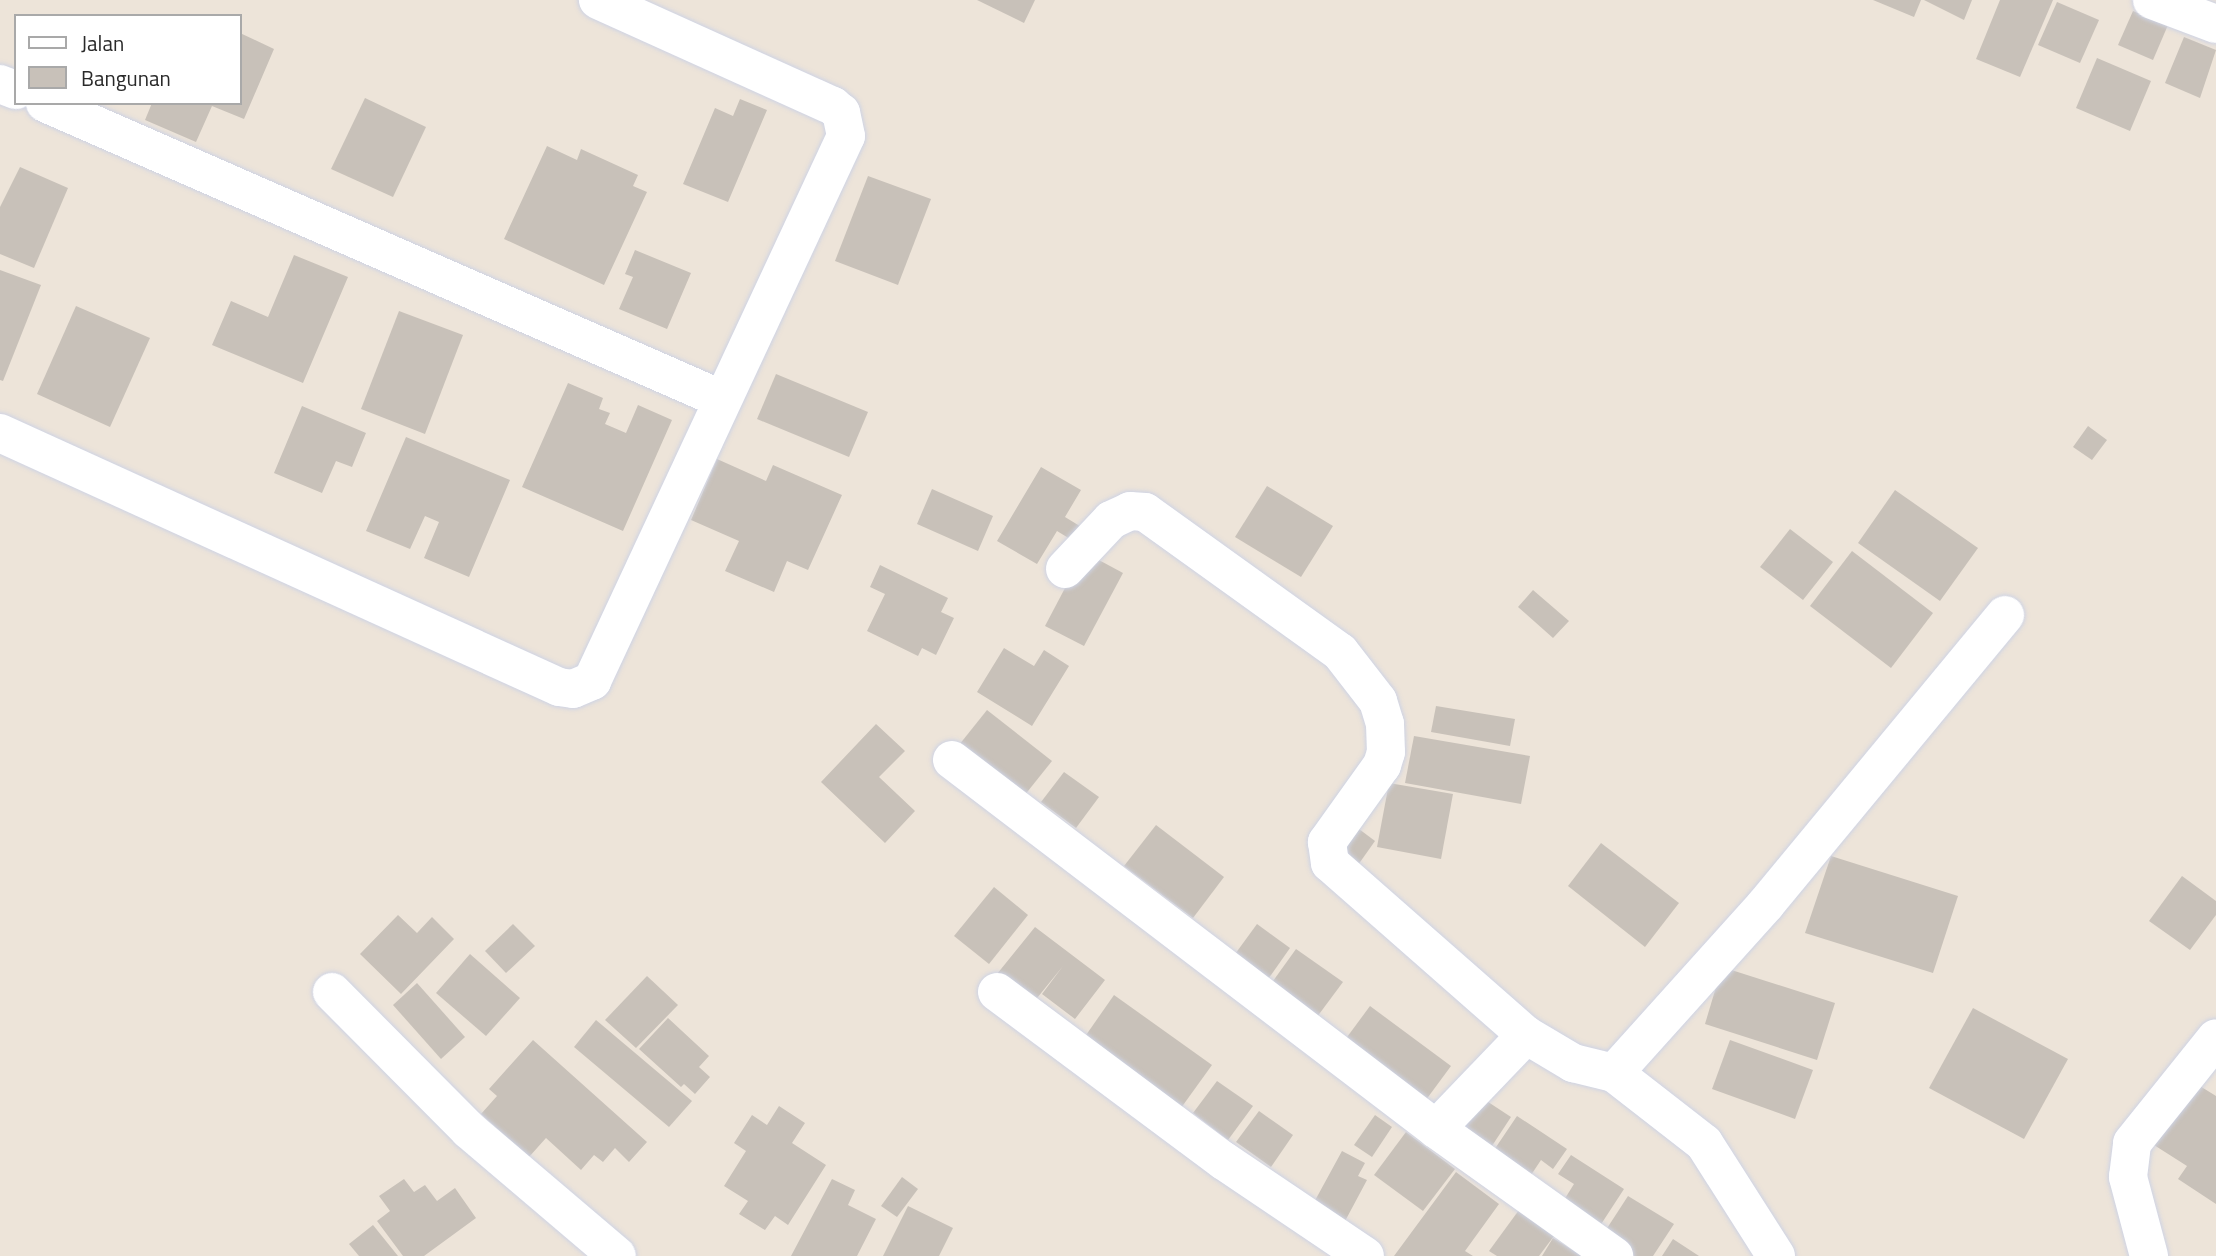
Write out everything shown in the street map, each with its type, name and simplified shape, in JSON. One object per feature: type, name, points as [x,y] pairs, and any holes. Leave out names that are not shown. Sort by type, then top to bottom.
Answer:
[{"type":"street","points":[[0,433],[573,689],[599,673],[721,399],[836,162],[845,124],[833,106],[598,0]]},
{"type":"street","points":[[2151,0],[2216,24]]},
{"type":"street","points":[[50,105],[721,399]]},
{"type":"street","points":[[1065,569],[1111,520],[1130,511],[1145,512],[1339,652],[1378,701],[1385,724],[1385,751],[1382,765],[1327,842],[1330,863],[1525,1035],[1573,1062],[1614,1073],[1704,1143],[1776,1256]]},
{"type":"street","points":[[1614,1073],[1766,904],[2005,615]]},
{"type":"street","points":[[952,760],[1436,1129],[1614,1256]]},
{"type":"street","points":[[332,992],[469,1130],[617,1256]]},
{"type":"street","points":[[998,992],[1224,1161],[1365,1256]]},
{"type":"street","points":[[1436,1129],[1525,1035]]},
{"type":"street","points":[[2149,1256],[2128,1177],[2132,1143],[2216,1038]]},
{"type":"building","points":[[977,0],[1035,0],[1024,23]]},
{"type":"building","points":[[1873,0],[1921,0],[1914,17]]},
{"type":"building","points":[[1924,0],[1972,0],[1964,20]]},
{"type":"building","points":[[2000,0],[2053,0],[2020,77],[1976,59]]},
{"type":"building","points":[[2057,2],[2099,20],[2080,63],[2038,45]]},
{"type":"building","points":[[2133,11],[2168,25],[2153,60],[2118,45]]},
{"type":"building","points":[[242,34],[274,49],[244,119],[212,106],[196,142],[145,120],[151,105],[242,105]]},
{"type":"building","points":[[2184,37],[2216,50],[2200,98],[2165,83]]},
{"type":"building","points":[[2097,58],[2151,81],[2130,131],[2076,108]]},
{"type":"building","points":[[365,98],[426,127],[393,197],[331,169]]},
{"type":"building","points":[[740,99],[767,110],[728,202],[683,184],[715,108],[733,116]]},
{"type":"building","points":[[547,146],[577,160],[581,149],[638,175],[633,186],[647,192],[604,285],[504,239]]},
{"type":"building","points":[[20,167],[68,188],[34,268],[0,254],[0,207]]},
{"type":"building","points":[[868,176],[931,199],[898,285],[835,261]]},
{"type":"building","points":[[635,250],[691,273],[667,329],[619,309],[633,277],[625,274]]},
{"type":"building","points":[[294,255],[348,277],[303,383],[212,345],[231,301],[268,317]]},
{"type":"building","points":[[0,270],[41,285],[3,381],[0,380]]},
{"type":"building","points":[[76,306],[150,338],[110,427],[37,394]]},
{"type":"building","points":[[399,311],[463,335],[425,434],[361,409]]},
{"type":"building","points":[[776,374],[868,412],[849,457],[757,419]]},
{"type":"building","points":[[568,383],[603,398],[599,409],[610,413],[605,424],[626,433],[638,405],[672,420],[623,531],[522,487]]},
{"type":"building","points":[[302,406],[366,433],[352,467],[336,461],[322,493],[274,473]]},
{"type":"building","points":[[2088,426],[2107,440],[2092,460],[2073,447]]},
{"type":"building","points":[[406,437],[510,480],[469,577],[424,558],[439,522],[425,516],[410,549],[366,531]]},
{"type":"building","points":[[717,459],[766,481],[773,465],[842,495],[808,570],[787,561],[774,592],[725,571],[739,541],[691,520]]},
{"type":"building","points":[[1041,467],[1081,490],[1065,517],[1083,528],[1075,542],[1057,531],[1037,564],[997,541]]},
{"type":"building","points":[[1267,486],[1333,526],[1301,577],[1235,537]]},
{"type":"building","points":[[932,489],[993,516],[978,551],[917,524]]},
{"type":"building","points":[[1895,490],[1978,548],[1940,601],[1858,543]]},
{"type":"building","points":[[1790,529],[1833,562],[1803,600],[1760,567]]},
{"type":"building","points":[[1852,551],[1933,613],[1891,668],[1810,606]]},
{"type":"building","points":[[1084,552],[1123,573],[1084,646],[1045,626]]},
{"type":"building","points":[[880,565],[948,598],[941,612],[954,618],[936,655],[922,648],[918,656],[867,631],[885,594],[870,587]]},
{"type":"building","points":[[1533,590],[1569,621],[1553,638],[1518,607]]},
{"type":"building","points":[[1004,648],[1034,666],[1044,650],[1069,666],[1032,726],[977,692]]},
{"type":"building","points":[[1436,706],[1515,719],[1510,746],[1431,732]]},
{"type":"building","points":[[987,710],[1052,761],[1024,796],[959,745]]},
{"type":"building","points":[[876,724],[905,751],[879,777],[915,811],[885,843],[821,782]]},
{"type":"building","points":[[1414,736],[1530,756],[1521,804],[1405,783]]},
{"type":"building","points":[[1064,772],[1099,797],[1076,828],[1041,802]]},
{"type":"building","points":[[1389,783],[1453,794],[1441,859],[1377,847]]},
{"type":"building","points":[[1347,820],[1375,841],[1358,865],[1329,844]]},
{"type":"building","points":[[1156,825],[1224,877],[1193,918],[1124,866]]},
{"type":"building","points":[[1601,843],[1679,903],[1645,947],[1568,886]]},
{"type":"building","points":[[1831,856],[1958,896],[1933,973],[1805,933]]},
{"type":"building","points":[[2182,876],[2216,901],[2216,915],[2190,950],[2149,921]]},
{"type":"building","points":[[994,887],[1028,915],[989,964],[954,936]]},
{"type":"building","points":[[398,915],[417,933],[432,917],[454,939],[401,994],[360,954]]},
{"type":"building","points":[[513,924],[535,946],[506,973],[485,951]]},
{"type":"building","points":[[1257,924],[1290,948],[1264,985],[1230,961]]},
{"type":"building","points":[[1035,927],[1105,980],[1075,1019],[1042,994],[1063,966],[1033,1003],[997,974]]},
{"type":"building","points":[[1296,949],[1343,982],[1314,1021],[1268,988]]},
{"type":"building","points":[[470,954],[520,998],[486,1036],[436,993]]},
{"type":"building","points":[[1722,967],[1835,1003],[1817,1060],[1705,1024]]},
{"type":"building","points":[[647,976],[678,1005],[636,1048],[605,1020]]},
{"type":"building","points":[[417,983],[465,1037],[441,1059],[393,1005]]},
{"type":"building","points":[[1114,995],[1212,1065],[1181,1108],[1084,1038]]},
{"type":"building","points":[[1370,1006],[1451,1066],[1420,1108],[1339,1048]]},
{"type":"building","points":[[1973,1008],[2068,1059],[2024,1139],[1929,1088]]},
{"type":"building","points":[[668,1018],[709,1056],[699,1067],[710,1077],[695,1094],[684,1084],[681,1087],[639,1049]]},
{"type":"building","points":[[596,1020],[692,1101],[669,1127],[574,1047]]},
{"type":"building","points":[[533,1040],[647,1142],[629,1162],[615,1148],[603,1162],[594,1155],[581,1170],[546,1138],[529,1157],[481,1114],[497,1096],[489,1089]]},
{"type":"building","points":[[1730,1040],[1813,1070],[1795,1119],[1712,1089]]},
{"type":"building","points":[[1217,1081],[1253,1106],[1228,1140],[1193,1113]]},
{"type":"building","points":[[2195,1083],[2216,1096],[2216,1204],[2178,1179],[2187,1166],[2154,1145]]},
{"type":"building","points":[[1479,1096],[1511,1117],[1486,1155],[1454,1133]]},
{"type":"building","points":[[779,1106],[805,1123],[792,1143],[826,1165],[788,1225],[775,1216],[765,1230],[739,1214],[748,1201],[724,1186],[746,1151],[734,1143],[752,1115],[767,1125]]},
{"type":"building","points":[[1259,1111],[1293,1135],[1271,1167],[1236,1142]]},
{"type":"building","points":[[1375,1115],[1392,1127],[1372,1157],[1354,1145]]},
{"type":"building","points":[[1517,1116],[1567,1149],[1553,1169],[1541,1160],[1527,1181],[1490,1156]]},
{"type":"building","points":[[1406,1132],[1455,1169],[1423,1211],[1374,1175]]},
{"type":"building","points":[[1342,1151],[1365,1163],[1358,1176],[1367,1180],[1344,1223],[1312,1206]]},
{"type":"building","points":[[1571,1155],[1624,1189],[1596,1232],[1559,1208],[1574,1184],[1558,1174]]},
{"type":"building","points":[[1456,1172],[1499,1204],[1465,1251],[1473,1256],[1394,1256]]},
{"type":"building","points":[[902,1177],[918,1189],[897,1217],[881,1206]]},
{"type":"building","points":[[404,1179],[414,1192],[425,1185],[437,1201],[455,1188],[476,1218],[424,1256],[403,1256],[377,1221],[390,1211],[379,1196]]},
{"type":"building","points":[[832,1179],[855,1190],[848,1205],[876,1219],[857,1256],[791,1256]]},
{"type":"building","points":[[1628,1196],[1674,1224],[1653,1256],[1634,1256],[1602,1236]]},
{"type":"building","points":[[908,1206],[953,1228],[939,1256],[883,1256]]},
{"type":"building","points":[[1519,1210],[1554,1236],[1539,1256],[1497,1256],[1489,1251]]},
{"type":"building","points":[[373,1225],[398,1256],[359,1256],[349,1244]]},
{"type":"building","points":[[1553,1238],[1582,1256],[1542,1256]]},
{"type":"building","points":[[1673,1239],[1699,1256],[1662,1256]]}]
